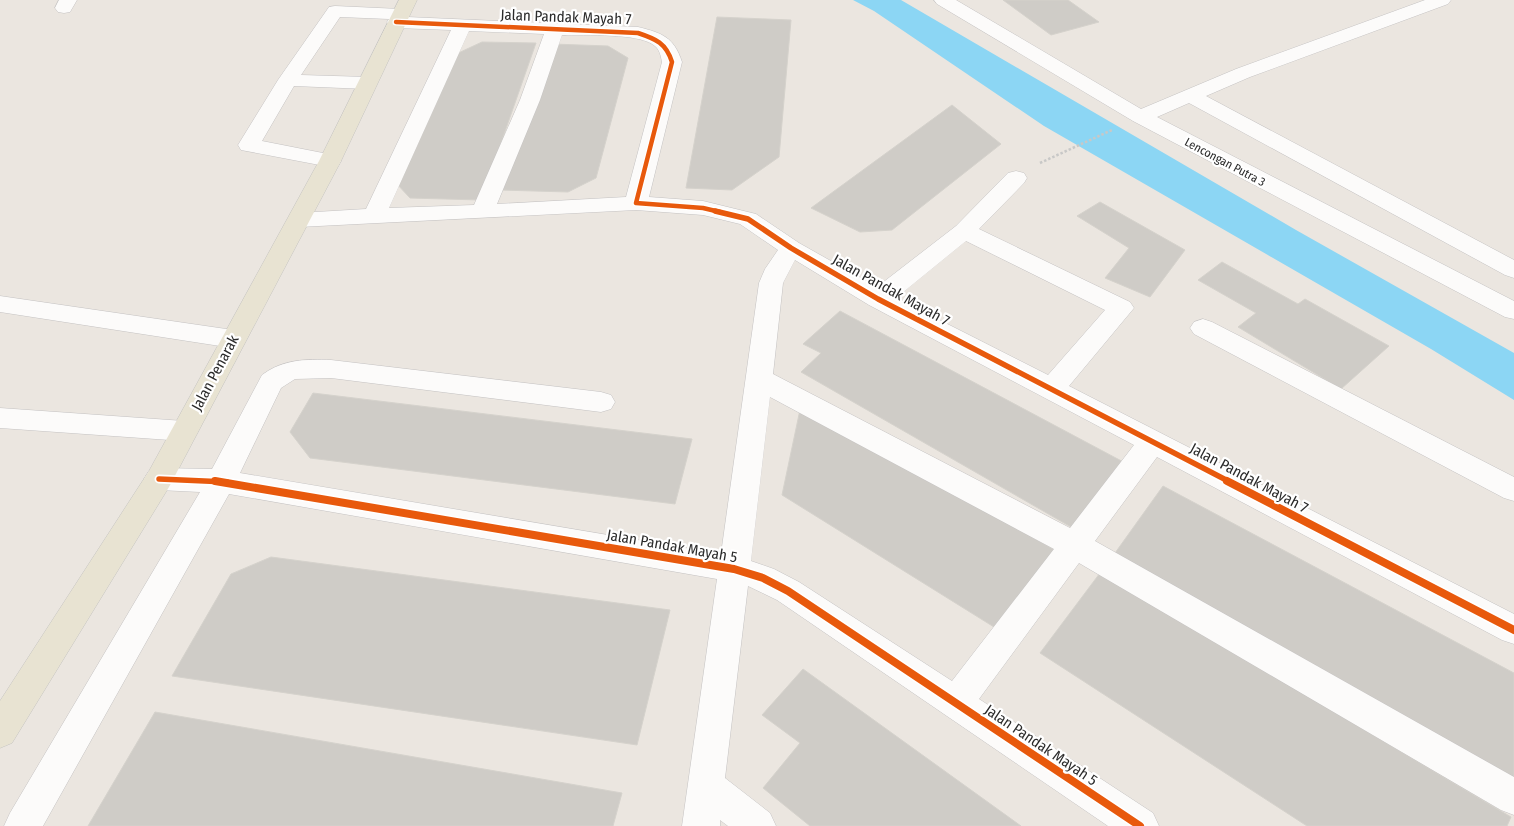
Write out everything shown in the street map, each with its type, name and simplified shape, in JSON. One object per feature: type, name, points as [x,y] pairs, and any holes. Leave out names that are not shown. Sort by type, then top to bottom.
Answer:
[{"type":"main road","name":"Jalan Penarak","points":[[0,732],[159,479],[330,161],[401,12]]},
{"type":"street","name":"Lencongan Putra 3","points":[[943,0],[1140,117],[1510,302]]},
{"type":"street","points":[[1140,117],[1243,73],[1442,0]]},
{"type":"street","name":"Jalan Pandak Mayah 7","points":[[288,80],[335,11],[401,12],[462,26],[638,33],[661,40],[668,48],[672,62],[636,203]]},
{"type":"street","points":[[374,215],[462,26]]},
{"type":"street","points":[[482,212],[530,100],[555,30]]},
{"type":"street","points":[[330,161],[249,145],[288,80],[367,83]]},
{"type":"street","points":[[1190,96],[1514,270]]},
{"type":"street","points":[[878,299],[964,231],[1016,178]]},
{"type":"street","name":"Jalan Pandak Mayah 7","points":[[299,220],[636,203],[703,208],[748,219],[791,248],[878,299],[1514,630]]},
{"type":"street","points":[[964,231],[1121,308],[1052,388]]},
{"type":"street","points":[[701,826],[771,283],[777,269],[791,248]]},
{"type":"street","points":[[0,304],[233,339]]},
{"type":"street","points":[[1203,328],[1514,490]]},
{"type":"street","points":[[23,826],[221,482],[270,382],[280,374],[296,368],[332,370],[601,402]]},
{"type":"street","points":[[759,379],[1075,545],[1514,797]]},
{"type":"street","points":[[0,418],[184,431]]},
{"type":"street","points":[[956,703],[1153,441]]},
{"type":"street","name":"Jalan Pandak Mayah 5","points":[[159,479],[221,482],[734,569],[763,578],[788,590],[1140,826]]},
{"type":"street","points":[[706,785],[757,826]]},
{"type":"path","points":[[1040,164],[1116,128]]},
{"type":"water","points":[[853,0],[901,0],[1296,230],[1514,353],[1514,400],[1431,349],[1044,126],[874,11]]},
{"type":"building","points":[[1003,0],[1068,0],[1099,22],[1051,35]]},
{"type":"building","points":[[717,17],[791,20],[779,157],[732,190],[686,188]]},
{"type":"building","points":[[482,42],[536,43],[481,200],[410,198],[396,183],[454,55]]},
{"type":"building","points":[[552,44],[608,46],[628,58],[596,178],[568,192],[500,190]]},
{"type":"building","points":[[952,105],[1001,144],[892,230],[860,232],[811,208]]},
{"type":"building","points":[[1100,202],[1185,250],[1150,297],[1105,278],[1129,248],[1077,216]]},
{"type":"building","points":[[1222,262],[1298,304],[1305,299],[1389,346],[1341,389],[1238,327],[1256,313],[1198,280]]},
{"type":"building","points":[[840,311],[1129,465],[1078,531],[801,372],[821,353],[803,344]]},
{"type":"building","points":[[313,393],[692,439],[675,504],[310,458],[290,432]]},
{"type":"building","points":[[801,405],[1060,553],[1002,632],[782,495]]},
{"type":"building","points":[[1163,486],[1514,673],[1514,781],[1115,553]]},
{"type":"building","points":[[271,557],[670,610],[637,745],[172,676],[231,574]]},
{"type":"building","points":[[1100,573],[1511,817],[1507,826],[1307,826],[1040,653]]},
{"type":"building","points":[[803,669],[1021,826],[810,826],[763,788],[800,743],[762,715]]},
{"type":"building","points":[[155,712],[622,793],[613,826],[88,826]]},
{"type":"cycle path","points":[[396,22],[638,33],[656,39],[667,49],[672,62],[636,203],[703,208],[748,219],[791,248],[878,299],[1514,630]]},
{"type":"cycle path","points":[[159,479],[221,481],[734,569],[763,578],[788,591],[1140,826]]}]
